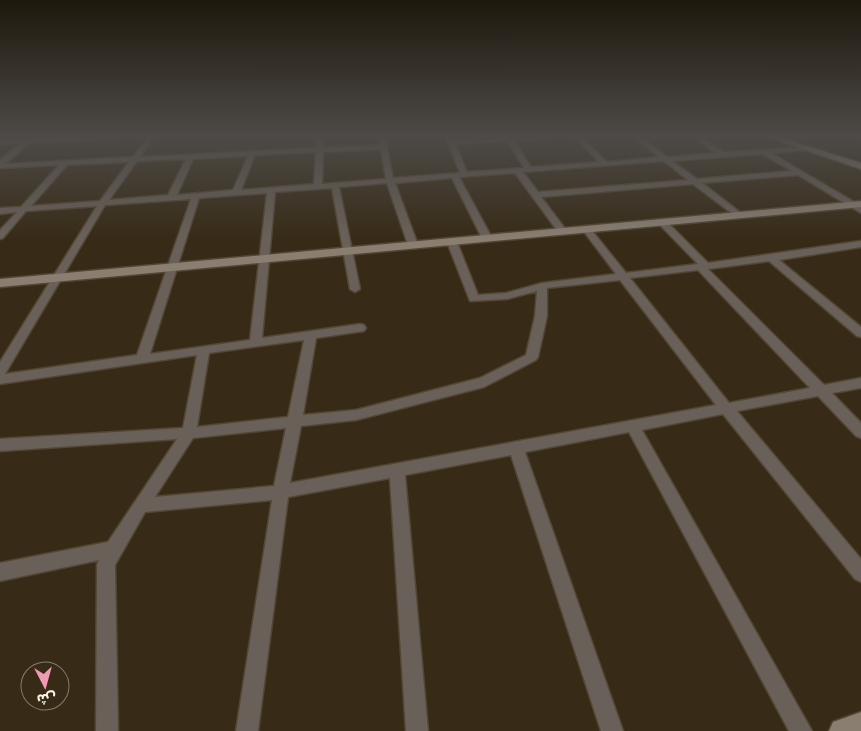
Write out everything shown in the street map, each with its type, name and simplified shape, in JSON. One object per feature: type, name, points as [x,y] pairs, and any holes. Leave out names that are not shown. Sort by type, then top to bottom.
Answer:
[{"type":"street","points":[[0,236],[58,171]]},
{"type":"street","points":[[0,372],[102,204],[125,171]]},
{"type":"street","points":[[171,198],[184,171]]},
{"type":"street","points":[[236,193],[245,171]]},
{"type":"street","points":[[318,186],[319,171]]},
{"type":"street","points":[[388,171],[413,245]]},
{"type":"street","points":[[0,211],[503,171]]},
{"type":"street","points":[[519,171],[562,231]]},
{"type":"street","points":[[681,171],[738,215]]},
{"type":"street","points":[[796,171],[858,206]]},
{"type":"street","points":[[536,195],[799,173]]},
{"type":"street","points":[[454,175],[487,238]]},
{"type":"street","points":[[335,184],[356,289]]},
{"type":"street","points":[[256,342],[272,190]]},
{"type":"street","points":[[142,359],[196,196]]},
{"type":"street","points":[[0,283],[738,215],[858,206]]},
{"type":"street","points":[[662,222],[861,432]]},
{"type":"street","points":[[586,229],[726,408],[861,573]]},
{"type":"street","points":[[452,242],[474,299],[507,296],[542,286],[858,247]]},
{"type":"street","points":[[771,258],[861,334]]},
{"type":"street","points":[[0,445],[189,433],[356,416],[484,382],[532,357],[541,316],[542,286]]},
{"type":"street","points":[[0,379],[360,328]]},
{"type":"street","points":[[247,731],[281,492],[311,335]]},
{"type":"street","points":[[107,731],[106,565],[113,549],[140,505],[189,433],[204,350]]},
{"type":"street","points":[[140,505],[281,492],[861,383]]},
{"type":"street","points":[[634,426],[801,731]]},
{"type":"street","points":[[516,448],[612,731]]},
{"type":"street","points":[[397,470],[417,731]]},
{"type":"street","points":[[0,572],[113,549]]},
{"type":"street","points":[[842,731],[861,725]]}]
